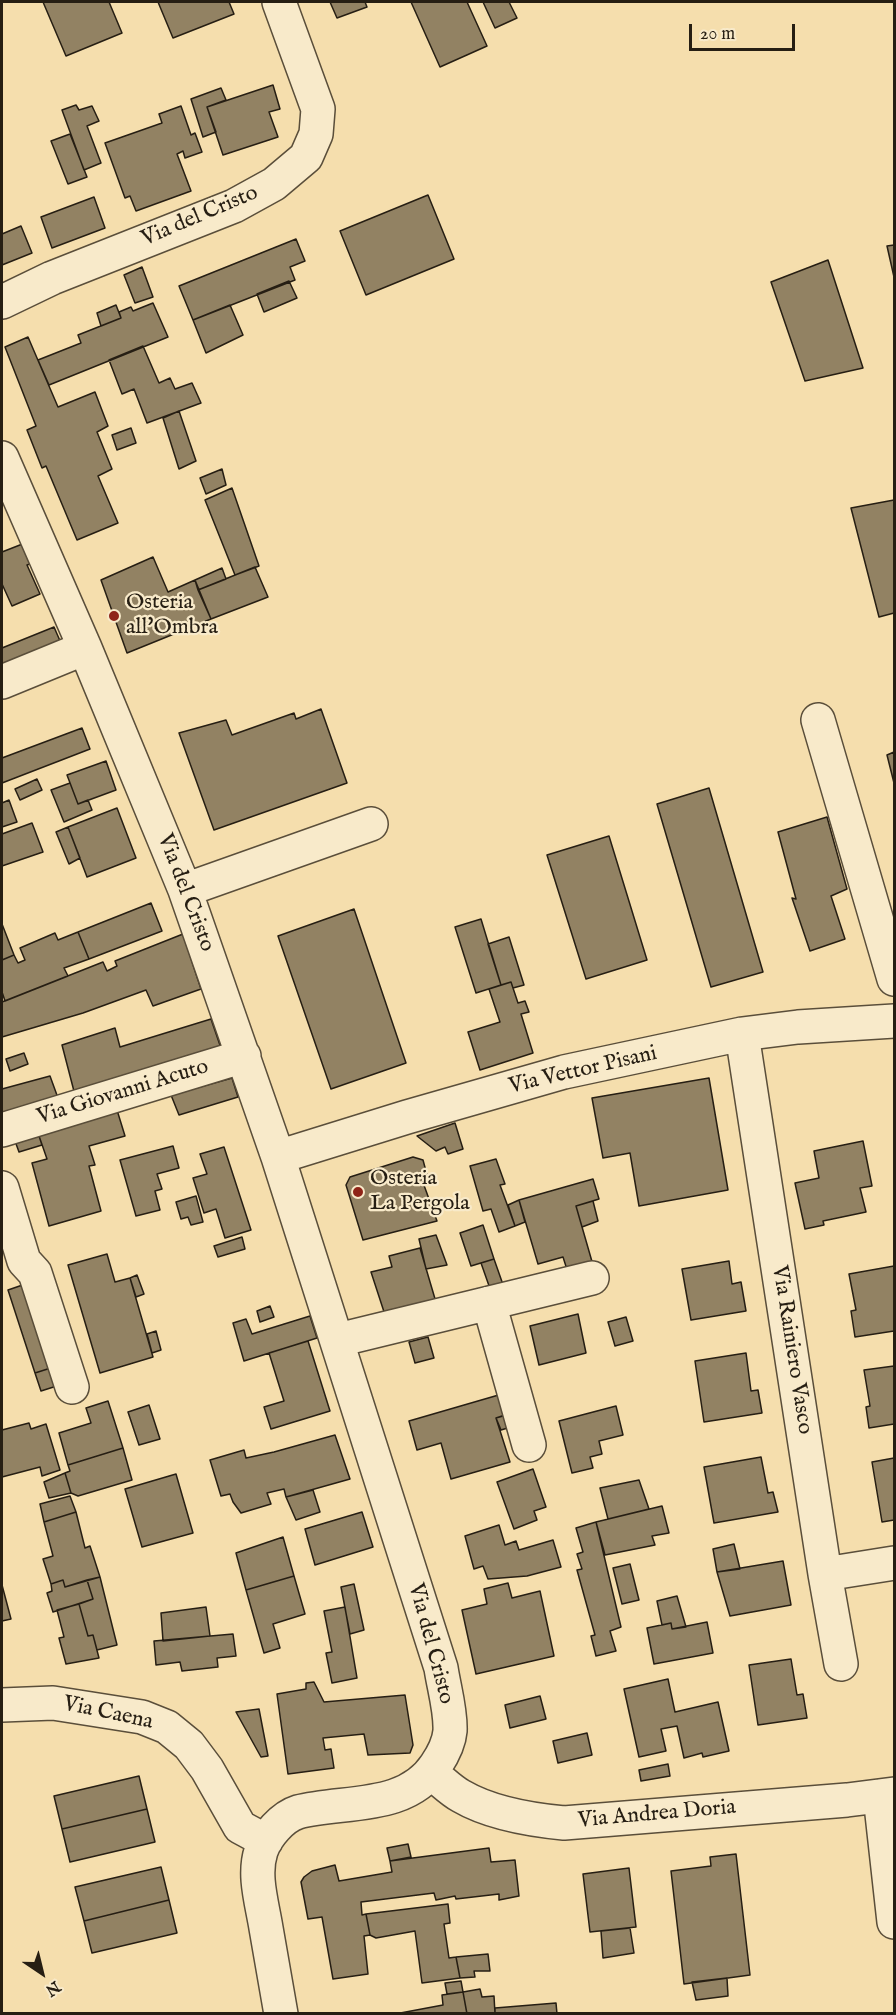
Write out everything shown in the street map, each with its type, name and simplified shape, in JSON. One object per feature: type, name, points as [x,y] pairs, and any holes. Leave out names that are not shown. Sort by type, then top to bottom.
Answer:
[{"type":"street","name":"Via del Cristo","points":[[2,302],[52,278],[234,206],[274,184],[306,157],[316,134],[318,109],[279,2]]},
{"type":"street","name":"Via del Cristo","points":[[2,458],[85,648],[185,890],[244,1056],[338,1340],[441,1668],[447,1700],[450,1732],[442,1756],[431,1773],[413,1788],[392,1798],[296,1813],[280,1822],[266,1841],[261,1851],[258,1876],[281,2013]]},
{"type":"street","points":[[2,682],[85,648]]},
{"type":"street","points":[[818,720],[894,979]]},
{"type":"street","points":[[185,890],[371,824]]},
{"type":"street","name":"Via Vettor Pisani","points":[[278,1157],[564,1072],[742,1035],[798,1027],[894,1021]]},
{"type":"street","name":"Via Rainiero Vasco","points":[[742,1035],[825,1574],[841,1664]]},
{"type":"street","name":"Via Giovanni Acuto","points":[[2,1130],[244,1056]]},
{"type":"street","points":[[2,1188],[24,1261],[35,1273],[72,1387]]},
{"type":"street","points":[[338,1340],[592,1278]]},
{"type":"street","points":[[489,1303],[529,1445]]},
{"type":"street","points":[[825,1574],[894,1563]]},
{"type":"street","name":"Via Caena","points":[[2,1705],[53,1703],[142,1717],[167,1727],[189,1745],[207,1770],[240,1827],[266,1841]]},
{"type":"street","name":"Via Andrea Doria","points":[[431,1773],[460,1796],[472,1801],[535,1821],[564,1823],[887,1795]]},
{"type":"street","points":[[887,1795],[894,1922]]},
{"type":"building","points":[[43,2],[109,2],[122,33],[66,56]]},
{"type":"building","points":[[158,2],[229,2],[234,14],[173,38]]},
{"type":"building","points":[[330,2],[365,2],[367,7],[337,18]]},
{"type":"building","points":[[411,2],[467,2],[487,46],[440,67]]},
{"type":"building","points":[[483,2],[509,2],[517,18],[495,28]]},
{"type":"building","points":[[273,85],[280,109],[269,112],[278,137],[223,155],[207,107]]},
{"type":"building","points":[[221,88],[226,100],[207,107],[216,132],[203,137],[191,99]]},
{"type":"building","points":[[76,105],[79,110],[92,106],[99,121],[87,126],[101,163],[84,170],[62,110]]},
{"type":"building","points":[[181,106],[191,135],[195,133],[202,152],[185,158],[183,151],[177,154],[191,191],[136,211],[130,196],[125,198],[105,143],[162,123],[159,114]]},
{"type":"building","points":[[70,134],[87,177],[68,184],[51,141]]},
{"type":"building","points":[[428,195],[454,259],[366,295],[340,231]]},
{"type":"building","points":[[94,197],[105,228],[52,248],[41,217]]},
{"type":"building","points":[[21,226],[32,253],[2,265],[2,234]]},
{"type":"building","points":[[296,239],[305,261],[290,267],[295,280],[193,320],[179,286]]},
{"type":"building","points":[[894,245],[894,277],[887,246]]},
{"type":"building","points":[[828,260],[863,368],[805,381],[771,282]]},
{"type":"building","points":[[142,267],[153,297],[135,303],[124,275]]},
{"type":"building","points":[[289,281],[297,298],[264,312],[257,294]]},
{"type":"building","points":[[153,303],[168,337],[49,385],[38,360],[81,343],[78,335],[121,318],[119,312],[131,307],[133,311]]},
{"type":"building","points":[[116,305],[121,318],[101,326],[97,313]]},
{"type":"building","points":[[230,305],[243,335],[206,353],[193,320]]},
{"type":"building","points":[[28,337],[58,407],[95,392],[108,426],[97,432],[112,469],[98,476],[118,523],[77,540],[46,466],[42,468],[27,430],[36,426],[5,347]]},
{"type":"building","points":[[143,346],[159,383],[170,378],[175,389],[192,383],[201,403],[147,423],[134,389],[122,394],[109,360]]},
{"type":"building","points":[[179,411],[196,461],[179,469],[163,418]]},
{"type":"building","points":[[131,428],[136,443],[117,450],[112,435]]},
{"type":"building","points":[[222,469],[226,485],[206,494],[200,478]]},
{"type":"building","points":[[232,488],[259,566],[235,575],[205,500]]},
{"type":"building","points":[[894,500],[894,613],[879,617],[851,508]]},
{"type":"building","points":[[25,543],[33,563],[27,565],[40,594],[12,606],[2,584],[2,552]]},
{"type":"building","points":[[153,557],[168,592],[195,580],[211,619],[127,653],[101,580]]},
{"type":"building","points":[[255,567],[268,597],[211,619],[198,590]]},
{"type":"building","points":[[222,568],[226,579],[198,590],[195,580]]},
{"type":"building","points":[[54,627],[64,650],[2,675],[2,648]]},
{"type":"building","points":[[321,709],[347,783],[214,830],[179,733],[226,720],[232,735],[294,713],[296,719]]},
{"type":"building","points":[[82,728],[90,749],[2,783],[2,758]]},
{"type":"building","points":[[894,752],[894,783],[887,755]]},
{"type":"building","points":[[106,761],[116,790],[78,804],[67,775]]},
{"type":"building","points":[[37,779],[42,790],[20,800],[15,789]]},
{"type":"building","points":[[70,783],[78,804],[88,800],[92,810],[64,822],[51,790]]},
{"type":"building","points":[[709,788],[763,972],[711,987],[657,804]]},
{"type":"building","points":[[9,800],[17,822],[2,827],[2,803]]},
{"type":"building","points":[[117,808],[136,858],[87,877],[68,827]]},
{"type":"building","points":[[827,817],[847,889],[831,896],[845,939],[810,951],[792,898],[796,899],[778,832]]},
{"type":"building","points":[[32,823],[43,852],[2,866],[2,834]]},
{"type":"building","points":[[68,827],[80,858],[69,864],[56,832]]},
{"type":"building","points":[[609,836],[647,960],[586,979],[547,855]]},
{"type":"building","points":[[151,903],[162,931],[89,959],[78,932]]},
{"type":"building","points":[[354,909],[406,1063],[331,1089],[278,936]]},
{"type":"building","points":[[481,919],[501,985],[476,993],[455,927]]},
{"type":"building","points":[[2,924],[14,955],[2,960]]},
{"type":"building","points":[[78,932],[89,959],[64,968],[68,976],[5,1001],[2,992],[2,960],[14,955],[18,963],[25,960],[20,948],[55,933],[58,940]]},
{"type":"building","points":[[183,934],[201,989],[153,1006],[146,990],[83,1013],[2,1037],[2,1002],[103,962],[107,971],[117,966],[115,961]]},
{"type":"building","points":[[509,937],[524,985],[513,988],[511,982],[501,985],[488,944]]},
{"type":"building","points":[[511,982],[518,1003],[525,1001],[529,1012],[521,1014],[533,1053],[480,1070],[468,1032],[500,1022],[489,989]]},
{"type":"building","points":[[211,1019],[223,1054],[76,1099],[62,1045],[115,1028],[120,1047]]},
{"type":"building","points":[[24,1053],[28,1064],[10,1071],[6,1059]]},
{"type":"building","points":[[50,1076],[58,1098],[2,1113],[2,1089]]},
{"type":"building","points":[[232,1078],[238,1097],[179,1115],[171,1095]]},
{"type":"building","points":[[709,1078],[728,1190],[639,1206],[630,1153],[603,1158],[592,1098]]},
{"type":"building","points":[[117,1110],[125,1136],[89,1146],[95,1165],[89,1166],[101,1211],[49,1226],[32,1163],[47,1159],[38,1133]]},
{"type":"building","points":[[455,1123],[463,1149],[448,1154],[445,1147],[436,1151],[417,1136]]},
{"type":"building","points":[[38,1133],[42,1145],[19,1152],[15,1141]]},
{"type":"building","points":[[863,1141],[872,1186],[860,1188],[866,1212],[823,1221],[824,1225],[805,1229],[795,1183],[819,1178],[814,1151]]},
{"type":"building","points":[[173,1146],[179,1168],[157,1174],[162,1189],[155,1191],[160,1210],[136,1216],[120,1160]]},
{"type":"building","points":[[224,1147],[251,1230],[225,1238],[216,1209],[204,1213],[193,1178],[207,1174],[200,1154]]},
{"type":"building","points":[[413,1157],[423,1160],[427,1175],[421,1177],[437,1221],[363,1240],[346,1185],[350,1177]]},
{"type":"building","points":[[496,1159],[505,1184],[500,1185],[515,1226],[499,1232],[491,1209],[483,1211],[470,1166]]},
{"type":"building","points":[[593,1179],[599,1199],[576,1206],[595,1272],[570,1279],[563,1257],[538,1264],[519,1200]]},
{"type":"building","points":[[196,1196],[203,1222],[191,1225],[188,1217],[181,1219],[176,1202]]},
{"type":"building","points":[[519,1200],[525,1222],[515,1226],[508,1205]]},
{"type":"building","points":[[593,1201],[598,1221],[582,1227],[576,1206]]},
{"type":"building","points":[[483,1225],[494,1259],[471,1266],[460,1233]]},
{"type":"building","points":[[436,1235],[447,1265],[426,1269],[419,1239]]},
{"type":"building","points":[[242,1237],[245,1249],[218,1257],[214,1246]]},
{"type":"building","points":[[420,1248],[438,1309],[387,1321],[371,1272],[392,1267],[389,1256]]},
{"type":"building","points":[[107,1254],[115,1282],[130,1278],[153,1357],[100,1373],[68,1265]]},
{"type":"building","points":[[494,1259],[507,1296],[494,1300],[481,1263]]},
{"type":"building","points":[[729,1261],[732,1284],[741,1282],[746,1311],[691,1320],[682,1269]]},
{"type":"building","points":[[894,1266],[894,1331],[855,1337],[851,1311],[856,1310],[849,1274]]},
{"type":"building","points":[[137,1275],[144,1294],[136,1297],[130,1278]]},
{"type":"building","points":[[37,1280],[57,1366],[35,1373],[8,1290]]},
{"type":"building","points":[[270,1306],[274,1317],[260,1322],[257,1311]]},
{"type":"building","points":[[578,1314],[586,1353],[539,1365],[530,1326]]},
{"type":"building","points":[[310,1316],[317,1338],[244,1361],[233,1323],[246,1319],[252,1334]]},
{"type":"building","points":[[626,1317],[633,1341],[615,1346],[608,1322]]},
{"type":"building","points":[[156,1331],[161,1350],[152,1353],[147,1334]]},
{"type":"building","points":[[428,1337],[434,1358],[415,1363],[409,1342]]},
{"type":"building","points":[[308,1341],[330,1411],[271,1429],[264,1407],[284,1401],[269,1353]]},
{"type":"building","points":[[746,1353],[751,1391],[758,1390],[762,1413],[704,1422],[695,1361]]},
{"type":"building","points":[[57,1366],[63,1384],[41,1391],[35,1373]]},
{"type":"building","points":[[894,1366],[894,1424],[869,1428],[866,1407],[870,1406],[864,1370]]},
{"type":"building","points":[[502,1394],[508,1414],[496,1418],[510,1462],[451,1479],[441,1443],[417,1450],[409,1421]]},
{"type":"building","points":[[108,1401],[123,1448],[68,1465],[59,1433],[91,1423],[86,1408]]},
{"type":"building","points":[[149,1405],[160,1439],[139,1445],[128,1412]]},
{"type":"building","points":[[616,1406],[623,1435],[599,1441],[602,1454],[590,1457],[593,1468],[572,1473],[559,1421]]},
{"type":"building","points":[[517,1412],[521,1424],[501,1430],[496,1418]]},
{"type":"building","points":[[29,1423],[31,1429],[46,1424],[60,1470],[42,1476],[40,1467],[2,1477],[2,1430]]},
{"type":"building","points":[[335,1435],[350,1479],[286,1497],[284,1489],[267,1493],[271,1504],[241,1513],[230,1494],[221,1496],[210,1460],[244,1450],[246,1458]]},
{"type":"building","points":[[123,1448],[132,1480],[78,1496],[71,1493],[65,1473],[70,1471],[68,1465]]},
{"type":"building","points":[[761,1457],[768,1493],[773,1492],[778,1512],[714,1523],[704,1467]]},
{"type":"building","points":[[894,1458],[894,1520],[882,1522],[872,1462]]},
{"type":"building","points":[[533,1469],[546,1507],[534,1511],[537,1520],[514,1529],[497,1482]]},
{"type":"building","points":[[65,1473],[71,1493],[49,1498],[44,1482]]},
{"type":"building","points":[[176,1474],[193,1533],[142,1547],[125,1489]]},
{"type":"building","points":[[639,1480],[649,1509],[608,1519],[600,1488]]},
{"type":"building","points":[[313,1490],[320,1512],[296,1520],[286,1497]]},
{"type":"building","points":[[70,1496],[76,1512],[44,1522],[40,1504]]},
{"type":"building","points":[[662,1506],[669,1533],[652,1536],[655,1545],[605,1555],[596,1522]]},
{"type":"building","points":[[76,1512],[85,1548],[90,1546],[100,1577],[65,1587],[63,1580],[51,1584],[43,1559],[53,1556],[44,1522]]},
{"type":"building","points":[[362,1512],[373,1547],[315,1565],[305,1529]]},
{"type":"building","points":[[596,1522],[621,1627],[610,1631],[616,1651],[596,1656],[591,1636],[595,1635],[577,1570],[582,1569],[577,1554],[583,1552],[576,1528]]},
{"type":"building","points":[[499,1525],[505,1545],[516,1541],[519,1550],[553,1540],[561,1567],[527,1576],[488,1579],[483,1566],[474,1569],[465,1536]]},
{"type":"building","points":[[283,1537],[294,1576],[246,1590],[236,1553]]},
{"type":"building","points":[[734,1544],[740,1569],[717,1572],[713,1549]]},
{"type":"building","points":[[783,1561],[791,1605],[730,1616],[717,1572]]},
{"type":"building","points":[[630,1564],[639,1600],[622,1604],[613,1568]]},
{"type":"building","points":[[294,1576],[305,1614],[273,1624],[280,1648],[264,1653],[246,1590]]},
{"type":"building","points":[[100,1577],[117,1645],[97,1650],[93,1635],[88,1636],[79,1604],[93,1599],[87,1580]]},
{"type":"building","points":[[63,1580],[65,1587],[87,1580],[93,1599],[53,1612],[47,1593],[52,1591],[51,1584]]},
{"type":"building","points":[[508,1583],[512,1598],[540,1591],[554,1656],[476,1674],[462,1610],[487,1604],[484,1589]]},
{"type":"building","points":[[354,1584],[364,1630],[350,1634],[341,1587]]},
{"type":"building","points":[[2,1585],[11,1619],[2,1621]]},
{"type":"building","points":[[677,1596],[686,1627],[672,1629],[671,1623],[662,1625],[657,1601]]},
{"type":"building","points":[[79,1604],[88,1636],[93,1635],[99,1658],[66,1664],[59,1638],[64,1637],[57,1610]]},
{"type":"building","points":[[206,1607],[210,1636],[163,1641],[161,1613]]},
{"type":"building","points":[[345,1607],[357,1678],[332,1683],[326,1653],[332,1652],[324,1611]]},
{"type":"building","points":[[707,1622],[713,1653],[654,1664],[647,1628],[671,1623],[672,1629]]},
{"type":"building","points":[[233,1634],[236,1656],[217,1658],[218,1667],[182,1671],[180,1662],[156,1665],[154,1641]]},
{"type":"building","points":[[791,1659],[797,1695],[803,1694],[807,1718],[758,1725],[749,1665]]},
{"type":"building","points":[[668,1679],[675,1712],[718,1702],[729,1751],[703,1757],[702,1753],[684,1758],[677,1726],[661,1729],[666,1751],[639,1757],[624,1689]]},
{"type":"building","points":[[314,1682],[324,1702],[405,1695],[413,1745],[410,1753],[368,1755],[364,1734],[323,1738],[325,1750],[331,1749],[334,1768],[288,1774],[277,1694],[306,1689],[306,1683]]},
{"type":"building","points":[[540,1696],[546,1719],[510,1728],[505,1705]]},
{"type":"building","points":[[259,1709],[268,1756],[261,1757],[236,1712]]},
{"type":"building","points":[[587,1733],[592,1755],[558,1763],[553,1741]]},
{"type":"building","points":[[668,1764],[670,1776],[641,1781],[639,1770]]},
{"type":"building","points":[[139,1776],[147,1809],[62,1829],[54,1796]]},
{"type":"building","points":[[147,1809],[155,1842],[70,1862],[62,1829]]},
{"type":"building","points":[[408,1844],[411,1857],[390,1861],[387,1848]]},
{"type":"building","points":[[489,1848],[491,1862],[515,1860],[519,1896],[499,1900],[499,1894],[456,1899],[455,1896],[436,1900],[434,1893],[361,1902],[362,1915],[366,1914],[370,1935],[364,1936],[368,1974],[333,1979],[322,1917],[308,1919],[301,1882],[304,1877],[312,1871],[335,1865],[339,1881],[392,1872],[390,1861]]},
{"type":"building","points":[[736,1854],[750,1975],[684,1984],[671,1871],[711,1866],[710,1857]]},
{"type":"building","points":[[161,1867],[169,1900],[84,1921],[75,1887]]},
{"type":"building","points":[[629,1868],[636,1927],[590,1932],[583,1874]]},
{"type":"building","points":[[169,1900],[177,1933],[92,1953],[84,1921]]},
{"type":"building","points":[[448,1904],[450,1923],[444,1924],[449,1958],[456,1957],[460,1978],[422,1983],[415,1931],[376,1938],[370,1935],[366,1914]]},
{"type":"building","points":[[630,1928],[634,1953],[603,1958],[601,1931]]},
{"type":"building","points":[[488,1954],[490,1971],[474,1971],[475,1977],[460,1978],[456,1957]]},
{"type":"building","points":[[727,1978],[728,1996],[696,2000],[692,1982]]},
{"type":"building","points":[[461,1981],[463,1992],[447,1994],[445,1983]]},
{"type":"building","points":[[480,1989],[482,1997],[494,1996],[495,2014],[467,2014],[463,1992]]},
{"type":"building","points":[[463,1992],[467,2014],[395,2014],[443,2005],[442,1995]]},
{"type":"building","points":[[556,2003],[557,2014],[495,2014],[495,2008]]},
{"type":"place","name":"Osteria all'Ombra","points":[[114,616]]},
{"type":"place","name":"Osteria La Pergola","points":[[358,1192]]}]
